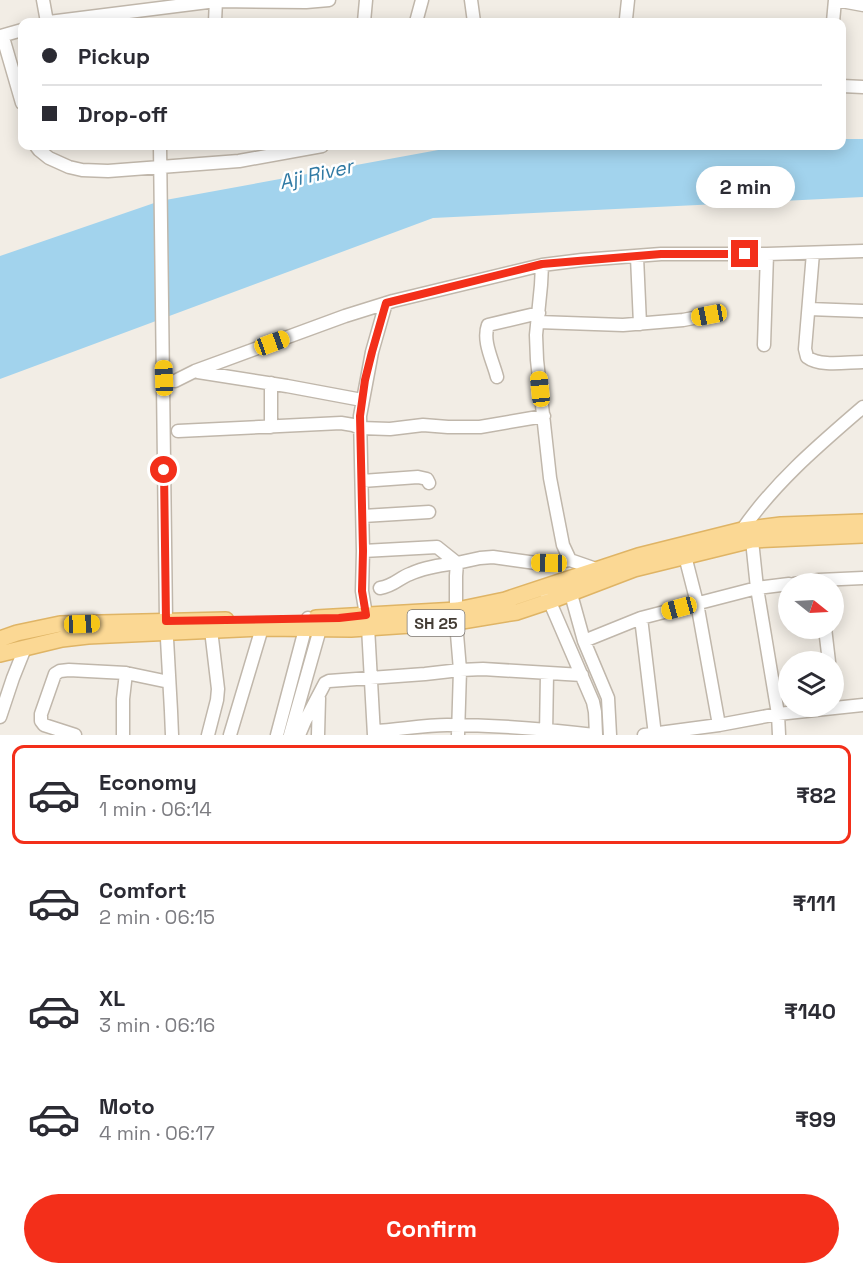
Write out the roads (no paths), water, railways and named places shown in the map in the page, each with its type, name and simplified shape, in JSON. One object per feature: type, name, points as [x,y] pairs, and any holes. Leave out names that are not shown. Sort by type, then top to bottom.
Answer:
[{"type":"main road","points":[[598,575],[638,556],[781,525],[863,522]]},
{"type":"main road","name":"SH 25","points":[[0,654],[62,639],[166,627],[211,630],[315,623],[351,628],[367,621],[517,612],[547,594],[598,575],[634,569],[685,556],[748,533],[863,535]]},
{"type":"main road","points":[[0,639],[60,624],[166,627],[315,623]]},
{"type":"street","points":[[44,0],[47,18]]},
{"type":"street","points":[[72,18],[216,0],[306,2],[329,0]]},
{"type":"street","points":[[215,18],[216,0]]},
{"type":"street","points":[[364,18],[366,0]]},
{"type":"street","points":[[417,18],[422,0]]},
{"type":"street","points":[[471,0],[473,18]]},
{"type":"street","points":[[626,18],[628,0]]},
{"type":"street","points":[[834,18],[836,0],[863,5]]},
{"type":"street","points":[[18,31],[1,36],[18,90]]},
{"type":"street","points":[[846,86],[863,87]]},
{"type":"street","points":[[39,150],[49,158],[69,167],[108,171],[239,161],[300,150]]},
{"type":"street","points":[[160,150],[159,180],[170,380],[166,627],[172,735]]},
{"type":"street","points":[[170,380],[386,303],[542,264],[661,254],[766,255],[863,251]]},
{"type":"street","points":[[813,253],[805,349],[807,357],[820,363],[863,362]]},
{"type":"street","points":[[764,345],[766,255]]},
{"type":"street","points":[[637,256],[640,324]]},
{"type":"street","points":[[542,264],[536,335],[537,360],[550,478],[563,545],[570,560]]},
{"type":"street","points":[[386,303],[372,352],[360,416],[363,516],[362,591],[367,621],[374,733],[444,725],[458,730],[595,735],[593,702],[547,594]]},
{"type":"street","points":[[808,309],[863,311]]},
{"type":"street","points":[[498,377],[486,339],[488,325],[538,318],[584,324],[622,325],[684,320],[709,315]]},
{"type":"street","points":[[195,371],[362,400]]},
{"type":"street","points":[[271,383],[271,427]]},
{"type":"street","points":[[641,618],[651,735],[778,714],[748,533],[753,513],[806,456],[863,407]]},
{"type":"street","points":[[178,431],[341,423],[353,424],[360,428],[390,429],[423,425],[480,427],[544,416]]},
{"type":"street","points":[[362,481],[418,477],[427,479],[429,483]]},
{"type":"street","points":[[363,516],[429,512]]},
{"type":"street","points":[[363,551],[437,547],[458,564]]},
{"type":"street","points":[[685,556],[698,603],[719,725]]},
{"type":"street","points":[[380,588],[393,585],[418,571],[493,557],[537,563],[570,560],[598,575]]},
{"type":"street","points":[[458,564],[456,576],[460,670],[458,730]]},
{"type":"street","points":[[844,580],[863,578]]},
{"type":"street","points":[[584,641],[641,618],[757,588],[778,585]]},
{"type":"street","points":[[569,586],[584,641],[608,698],[610,735]]},
{"type":"street","points":[[277,735],[315,623]]},
{"type":"street","points":[[290,735],[315,623]]},
{"type":"street","points":[[230,735],[262,628]]},
{"type":"street","points":[[208,735],[218,689],[211,630]]},
{"type":"street","points":[[0,717],[25,648]]},
{"type":"street","points":[[299,735],[325,683],[329,681],[483,669],[582,675]]},
{"type":"street","points":[[75,735],[44,725],[41,721],[41,714],[55,674],[60,671],[126,673],[169,682]]},
{"type":"street","points":[[123,735],[126,673]]},
{"type":"street","points":[[546,732],[547,674]]},
{"type":"street","points":[[318,735],[319,697]]},
{"type":"street","points":[[844,704],[863,705]]},
{"type":"street","points":[[778,717],[778,735]]},
{"type":"water","name":"Aji River","points":[[846,139],[863,139],[863,197],[433,218],[0,379],[0,256],[160,201],[438,150],[846,150]]}]
